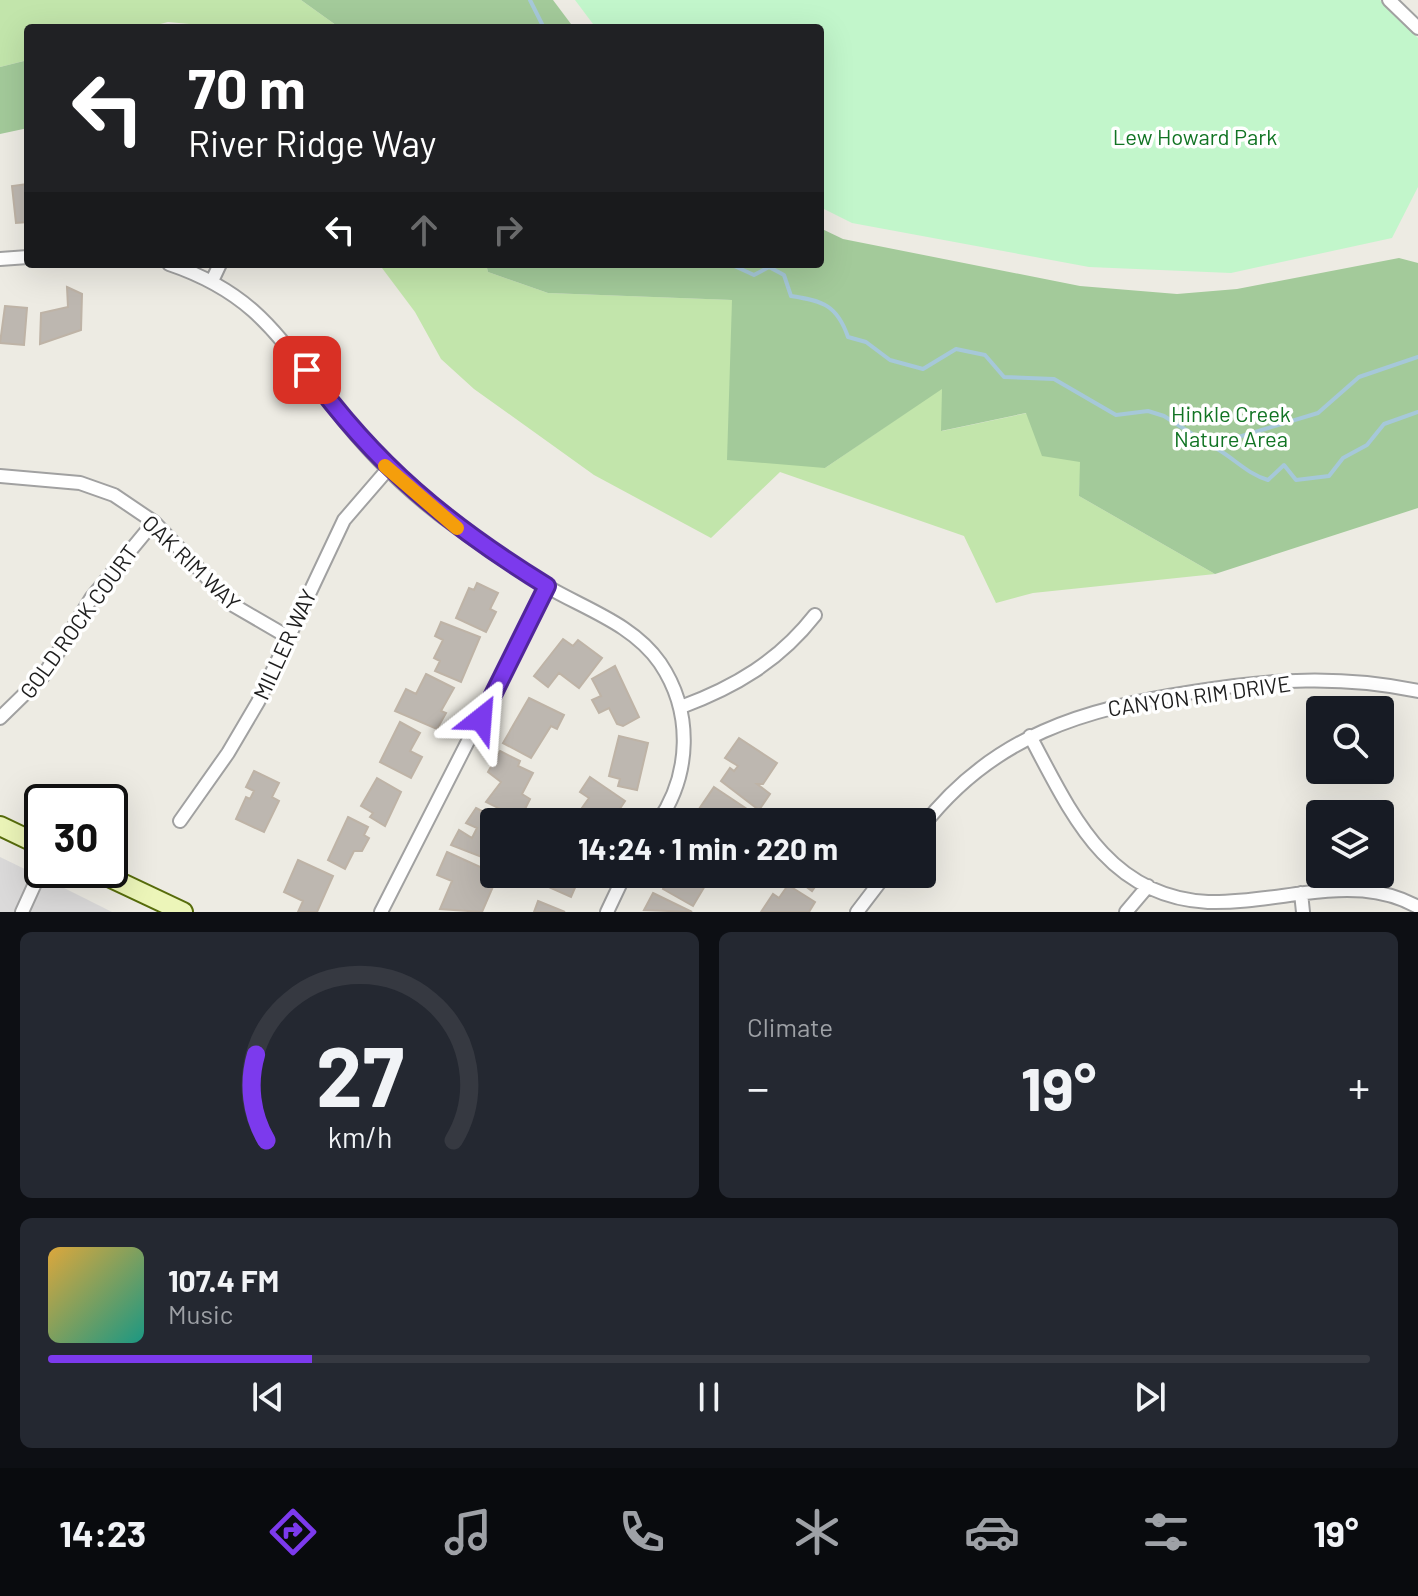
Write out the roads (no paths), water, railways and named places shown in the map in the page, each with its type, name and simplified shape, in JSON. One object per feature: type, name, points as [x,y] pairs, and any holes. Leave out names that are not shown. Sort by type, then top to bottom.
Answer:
[{"type":"main road","points":[[0,826],[24,837]]},
{"type":"main road","points":[[126,888],[160,907],[183,912]]},
{"type":"street","points":[[1389,0],[1418,28]]},
{"type":"street","points":[[0,259],[24,257]]},
{"type":"street","points":[[179,268],[212,281],[241,299],[278,332],[333,407],[388,469],[453,525],[547,586],[641,641],[667,675],[681,707],[684,742],[681,771],[666,808]]},
{"type":"street","points":[[212,281],[218,268]]},
{"type":"street","name":"MILLER WAY","points":[[180,821],[228,753],[344,520],[388,469]]},
{"type":"street","name":"OAK RIM WAY","points":[[0,476],[80,483],[114,495],[154,522],[233,605],[288,637]]},
{"type":"street","name":"GOLD ROCK COURT","points":[[0,718],[44,675],[92,597],[154,522]]},
{"type":"street","points":[[381,912],[547,586]]},
{"type":"street","points":[[681,707],[715,694],[759,670],[779,654],[815,615]]},
{"type":"street","name":"CANYON RIM DRIVE","points":[[936,813],[980,769],[1030,736],[1089,711],[1245,683],[1321,679],[1418,691]]},
{"type":"street","points":[[1030,736],[1083,832],[1107,858],[1148,886],[1205,901],[1369,891],[1418,907]]},
{"type":"street","points":[[1126,912],[1148,886]]},
{"type":"street","points":[[22,912],[33,888]]},
{"type":"street","points":[[607,912],[618,888]]},
{"type":"street","points":[[857,912],[875,888]]},
{"type":"street","points":[[1301,893],[1303,912]]},
{"type":"waterway","points":[[530,0],[542,24]]},
{"type":"waterway","points":[[739,268],[754,275],[767,268]]},
{"type":"waterway","points":[[771,268],[784,275],[791,296],[827,306],[839,318],[848,337],[866,342],[890,360],[923,369],[956,349],[985,355],[1004,377],[1054,379],[1116,415],[1148,411],[1164,416],[1197,437],[1222,442],[1318,413],[1359,377],[1418,357]]},
{"type":"waterway","points":[[1197,437],[1198,441],[1218,449],[1258,476],[1268,480],[1284,465],[1296,480],[1329,476],[1343,458],[1367,445],[1384,424],[1418,412]]},
{"type":"park label","name":"Lew Howard Park","points":[[1195,136]]},
{"type":"park label","name":"Hinkle Creek Nature Area","points":[[1231,426]]}]
